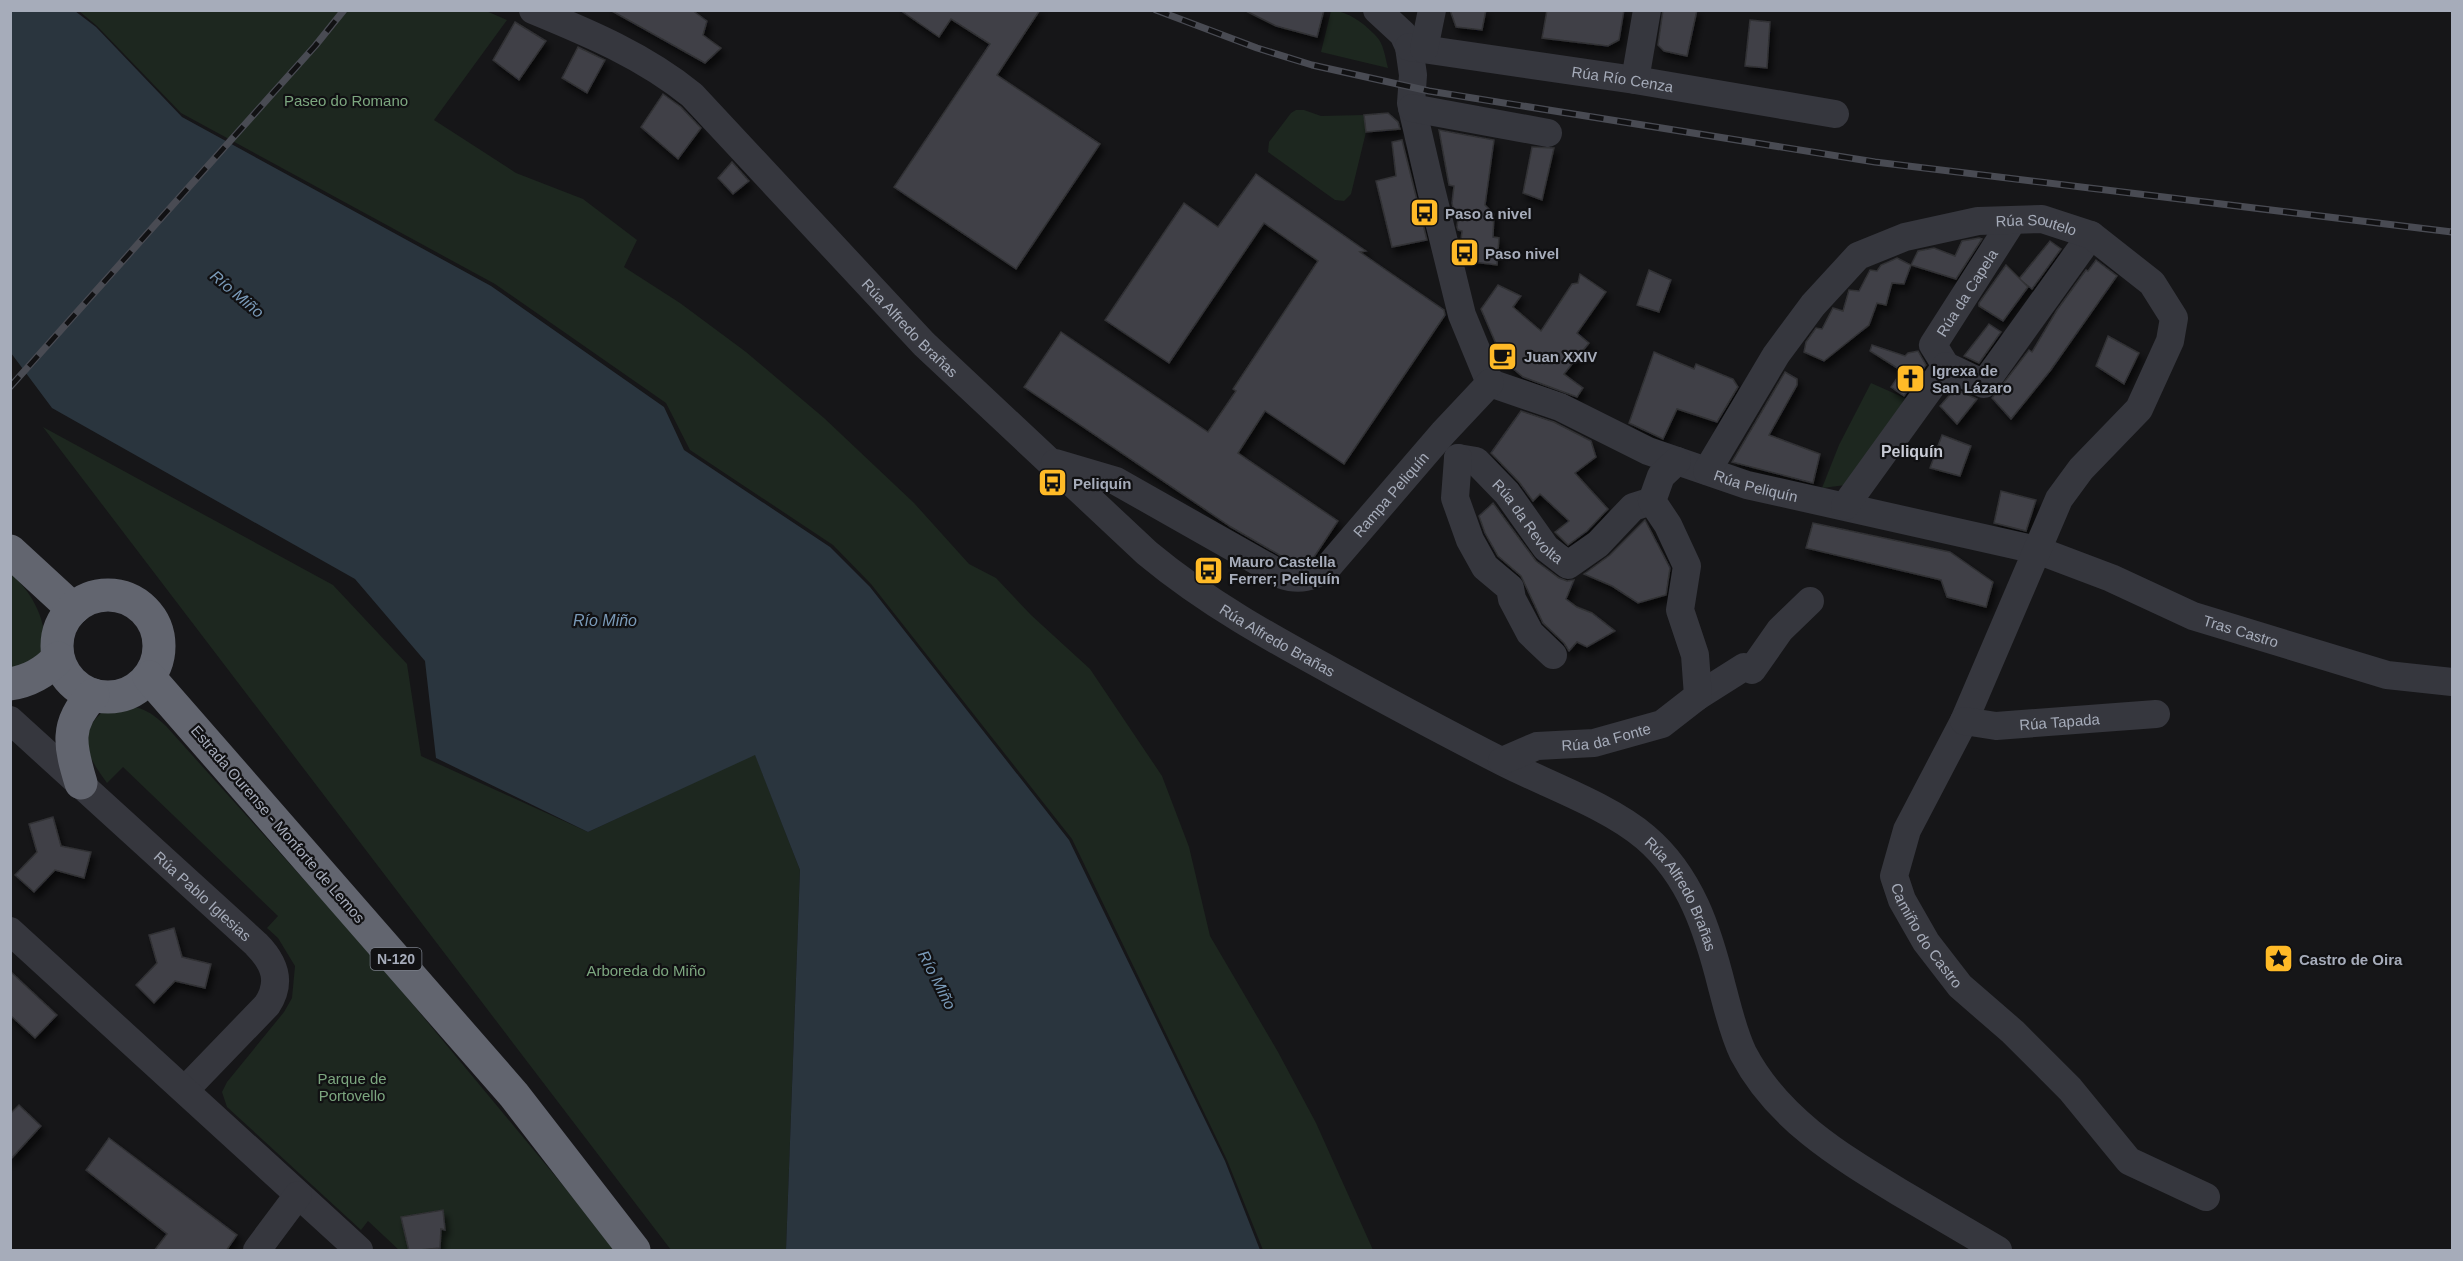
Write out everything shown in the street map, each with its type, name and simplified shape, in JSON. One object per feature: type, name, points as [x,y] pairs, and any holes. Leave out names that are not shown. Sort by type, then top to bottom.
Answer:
[{"type":"highway","points":[[10,551],[73,609]]},
{"type":"highway","points":[[103,596],[120,596],[135,603],[147,614],[156,629],[159,645],[157,662],[149,676],[138,688],[124,695],[109,697],[93,695],[77,687],[65,674],[58,658],[57,640],[62,623],[73,609],[87,600],[103,596]]},
{"type":"highway","points":[[10,684],[34,677],[46,670],[58,658]]},
{"type":"highway","name":"Estrada Ourense - Monforte de Lemos","points":[[149,676],[514,1095],[634,1251]]},
{"type":"highway","points":[[81,783],[73,756],[72,728],[82,708],[93,695]]},
{"type":"street","name":"Rúa Alfredo Brañas","points":[[533,10],[632,55],[675,81],[692,95],[924,344],[1051,461],[1147,554],[1177,579],[1215,605],[1306,657],[1502,761],[1630,825],[1645,837],[1666,859],[1692,896],[1704,921],[1734,1031],[1752,1069],[1786,1112],[1830,1149],[1998,1251]]},
{"type":"street","points":[[1377,10],[1416,48]]},
{"type":"street","points":[[1432,10],[1416,48],[1412,98],[1462,315],[1490,383]]},
{"type":"street","points":[[1635,80],[1647,10]]},
{"type":"street","name":"Rúa Río Cenza","points":[[1416,48],[1635,80],[1835,114]]},
{"type":"street","points":[[1412,98],[1548,133]]},
{"type":"street","name":"Rúa Soutelo","points":[[1707,471],[1776,355],[1813,305],[1858,256],[1905,237],[1978,221],[2042,219],[2091,235],[2152,283],[2174,318],[2170,341],[2139,409],[2080,469],[2059,499],[2037,550]]},
{"type":"street","name":"Rúa da Capela","points":[[1946,366],[1933,345],[2013,220]]},
{"type":"street","points":[[1845,506],[1946,366],[1984,384],[2091,235]]},
{"type":"street","name":"Rampa Peliquín","points":[[1051,461],[1116,481],[1282,575],[1292,579],[1305,579],[1328,568],[1443,433],[1490,383]]},
{"type":"street","name":"Rúa Peliquín","points":[[1490,383],[1560,407],[1648,451],[1747,485],[2037,550]]},
{"type":"street","points":[[1443,433],[1458,458],[1455,498],[1470,540],[1485,567],[1510,588],[1512,599],[1527,623],[1530,633],[1553,655]]},
{"type":"street","name":"Rúa da Revolta","points":[[1458,458],[1476,461],[1507,493],[1546,548],[1568,565],[1598,544],[1633,507],[1652,501]]},
{"type":"street","points":[[1677,461],[1661,476],[1652,501],[1668,525],[1687,566],[1680,610],[1695,655],[1698,696],[1695,698]]},
{"type":"street","name":"Tras Castro","points":[[2037,550],[2111,578],[2193,616],[2387,675],[2452,682]]},
{"type":"street","name":"Camiño do Castro","points":[[2037,550],[1964,721],[1908,830],[1894,876],[1902,900],[1926,942],[1960,986],[2013,1032],[2070,1089],[2129,1161],[2206,1197]]},
{"type":"street","name":"Rúa da Fonte","points":[[1502,761],[1537,746],[1594,743],[1662,724],[1695,698],[1744,667],[1752,670],[1780,630],[1810,601]]},
{"type":"street","name":"Rúa Tapada","points":[[1964,721],[1996,726],[2156,714]]},
{"type":"street","name":"Rúa Pablo Iglesias","points":[[10,720],[256,944],[266,954],[274,968],[276,982],[274,995],[267,1005],[185,1090]]},
{"type":"street","points":[[10,931],[359,1251]]},
{"type":"street","points":[[257,1251],[298,1195]]},
{"type":"green space","name":"Paseo do Romano","points":[[484,10],[507,20],[434,120],[516,173],[583,199],[637,240],[624,267],[680,303],[746,352],[824,418],[914,503],[969,564],[996,578],[1031,615],[1090,669],[1162,776],[1189,847],[1210,936],[1278,1052],[1316,1123],[1373,1250],[1263,1250],[1227,1160],[1072,839],[871,584],[833,545],[690,450],[666,403],[495,284],[181,113],[97,26],[79,11]]},
{"type":"green space","points":[[1331,11],[1349,15],[1372,31],[1381,43],[1388,68],[1321,52]]},
{"type":"green space","points":[[1304,110],[1321,116],[1364,115],[1366,132],[1351,194],[1344,201],[1335,200],[1268,152],[1269,142],[1291,113]]},
{"type":"green space","points":[[1871,383],[1907,399],[1846,485],[1822,488],[1839,445]]},
{"type":"green space","name":"Arboreda do Miño","points":[[43,427],[333,585],[407,664],[421,756],[588,832],[755,754],[800,870],[786,1250],[671,1250]]},
{"type":"green space","points":[[10,572],[32,599],[41,619],[45,641],[44,653],[10,671]]},
{"type":"green space","name":"Parque de Portovello","points":[[112,704],[142,709],[166,726],[376,960],[595,1224],[614,1250],[399,1250],[368,1221],[361,1230],[227,1107],[222,1092],[227,1082],[284,1012],[292,998],[295,966],[278,938],[267,928],[278,916],[123,767],[107,783],[92,760],[87,741],[88,732],[93,723]]},
{"type":"water","name":"Río Miño","points":[[11,10],[75,11],[96,27],[182,117],[491,286],[664,407],[684,450],[830,547],[870,587],[1069,840],[1225,1161],[1260,1250],[786,1250],[800,870],[755,755],[588,832],[436,758],[425,661],[355,579],[52,408],[11,353]]},
{"type":"building","points":[[610,10],[692,10],[707,21],[703,35],[721,48],[705,63]]},
{"type":"building","points":[[900,10],[1040,10],[997,75],[1100,144],[1016,269],[894,187],[990,44],[951,19],[939,37]]},
{"type":"building","points":[[1244,10],[1324,10],[1317,37],[1276,26]]},
{"type":"building","points":[[1450,10],[1486,10],[1482,30],[1456,27]]},
{"type":"building","points":[[1547,10],[1624,10],[1619,40],[1608,46],[1542,38]]},
{"type":"building","points":[[1663,10],[1697,10],[1687,56],[1664,51],[1658,45]]},
{"type":"building","points":[[1750,20],[1770,22],[1767,68],[1745,66]]},
{"type":"building","points":[[515,22],[546,41],[519,80],[493,60]]},
{"type":"building","points":[[578,47],[605,60],[587,93],[562,78]]},
{"type":"building","points":[[663,94],[681,107],[701,128],[678,159],[641,127]]},
{"type":"building","points":[[1388,113],[1398,122],[1400,129],[1366,132],[1364,115]]},
{"type":"building","points":[[1439,130],[1494,140],[1485,205],[1494,214],[1493,237],[1499,238],[1497,265],[1466,261],[1465,246],[1462,245],[1461,240],[1462,231],[1457,227],[1459,210],[1453,208],[1454,186],[1449,185]]},
{"type":"building","points":[[1402,140],[1427,240],[1392,247],[1376,181],[1396,176],[1392,142]]},
{"type":"building","points":[[1532,147],[1554,148],[1542,200],[1523,193]]},
{"type":"building","points":[[732,162],[749,181],[733,194],[718,178]]},
{"type":"building","points":[[1256,174],[1366,251],[1360,252],[1444,310],[1445,315],[1344,464],[1265,411],[1238,453],[1338,521],[1314,557],[1299,561],[1288,560],[1231,527],[1024,387],[1061,332],[1208,432],[1236,391],[1233,389],[1318,261],[1264,223],[1169,363],[1105,320],[1184,203],[1218,227]]},
{"type":"building","points":[[1982,239],[1956,279],[1911,265],[1918,251],[1934,248],[1955,256],[1962,241]]},
{"type":"building","points":[[2050,241],[2061,249],[2032,289],[2019,279]]},
{"type":"building","points":[[1897,258],[1911,265],[1904,284],[1892,283],[1886,305],[1877,303],[1869,325],[1824,361],[1804,352],[1806,342],[1816,328],[1822,329],[1833,308],[1843,311],[1849,290],[1859,291],[1870,270],[1877,271],[1881,265]]},
{"type":"building","points":[[2096,260],[2117,276],[2050,371],[2011,419],[1992,398],[2029,350],[2032,352],[2057,310]]},
{"type":"building","points":[[2006,265],[2028,287],[2003,321],[1979,306],[1979,303]]},
{"type":"building","points":[[1649,270],[1671,280],[1659,312],[1637,305]]},
{"type":"building","points":[[1580,274],[1606,292],[1577,333],[1589,343],[1564,374],[1583,388],[1577,397],[1523,377],[1503,360],[1481,309],[1498,285],[1521,296],[1513,307],[1541,331],[1572,284],[1578,283]]},
{"type":"building","points":[[1989,324],[2001,332],[1979,363],[1964,356]]},
{"type":"building","points":[[2108,336],[2139,353],[2124,384],[2096,366]]},
{"type":"building","name":"Igrexa de San Lázaro","points":[[1872,345],[1905,356],[1918,351],[1926,365],[1904,396],[1891,387],[1902,371],[1870,351]]},
{"type":"building","points":[[1654,352],[1694,369],[1696,364],[1733,379],[1738,387],[1717,422],[1677,409],[1663,439],[1629,423]]},
{"type":"building","points":[[1785,372],[1797,379],[1797,385],[1769,435],[1820,454],[1813,483],[1732,462]]},
{"type":"building","points":[[1955,389],[1977,399],[1957,424],[1940,406]]},
{"type":"building","points":[[1521,411],[1554,422],[1591,441],[1596,457],[1575,473],[1608,509],[1587,531],[1568,545],[1555,532],[1569,521],[1540,494],[1533,501],[1519,482],[1491,453]]},
{"type":"building","points":[[1942,435],[1971,446],[1960,476],[1930,468]]},
{"type":"building","points":[[2001,491],[2036,500],[2026,531],[1994,523]]},
{"type":"building","points":[[1493,503],[1536,561],[1559,578],[1567,581],[1574,580],[1566,599],[1577,607],[1592,613],[1615,631],[1587,647],[1577,642],[1569,651],[1543,623],[1521,576],[1498,556],[1485,533],[1479,516]]},
{"type":"building","points":[[1645,520],[1670,568],[1666,595],[1638,603],[1612,586],[1584,574],[1610,555]]},
{"type":"building","points":[[1813,523],[1950,552],[1993,582],[1986,607],[1947,597],[1941,580],[1806,548]]},
{"type":"building","points":[[53,817],[61,846],[91,852],[84,878],[55,870],[34,892],[15,875],[37,852],[29,824]]},
{"type":"building","points":[[174,928],[182,957],[211,964],[205,988],[175,981],[154,1003],[136,985],[157,963],[149,935]]},
{"type":"building","points":[[10,971],[57,1015],[35,1038],[10,1015]]},
{"type":"building","points":[[19,1105],[41,1126],[10,1160],[10,1114]]},
{"type":"building","points":[[109,1138],[237,1235],[226,1251],[154,1251],[167,1234],[86,1170]]},
{"type":"building","points":[[443,1210],[445,1230],[441,1229],[440,1248],[409,1251],[401,1217]]},
{"type":"railway","points":[[10,387],[315,46],[344,10]]},
{"type":"railway","points":[[1156,10],[1257,48],[1312,65],[1429,91],[1875,162],[2452,232]]},
{"type":"place","name":"Paso a nivel","points":[[1424,213]]},
{"type":"place","name":"Paso nivel","points":[[1464,253]]},
{"type":"place","name":"Juan XXIV","points":[[1503,356]]},
{"type":"place","name":"Igrexa de San Lázaro","points":[[1911,379]]},
{"type":"place","name":"Peliquín","points":[[1052,483]]},
{"type":"place","name":"Mauro Castella Ferrer; Peliquín","points":[[1208,570]]},
{"type":"place","name":"Castro de Oira","points":[[2278,959]]},
{"type":"district","name":"Peliquín","points":[[1912,451]]}]
